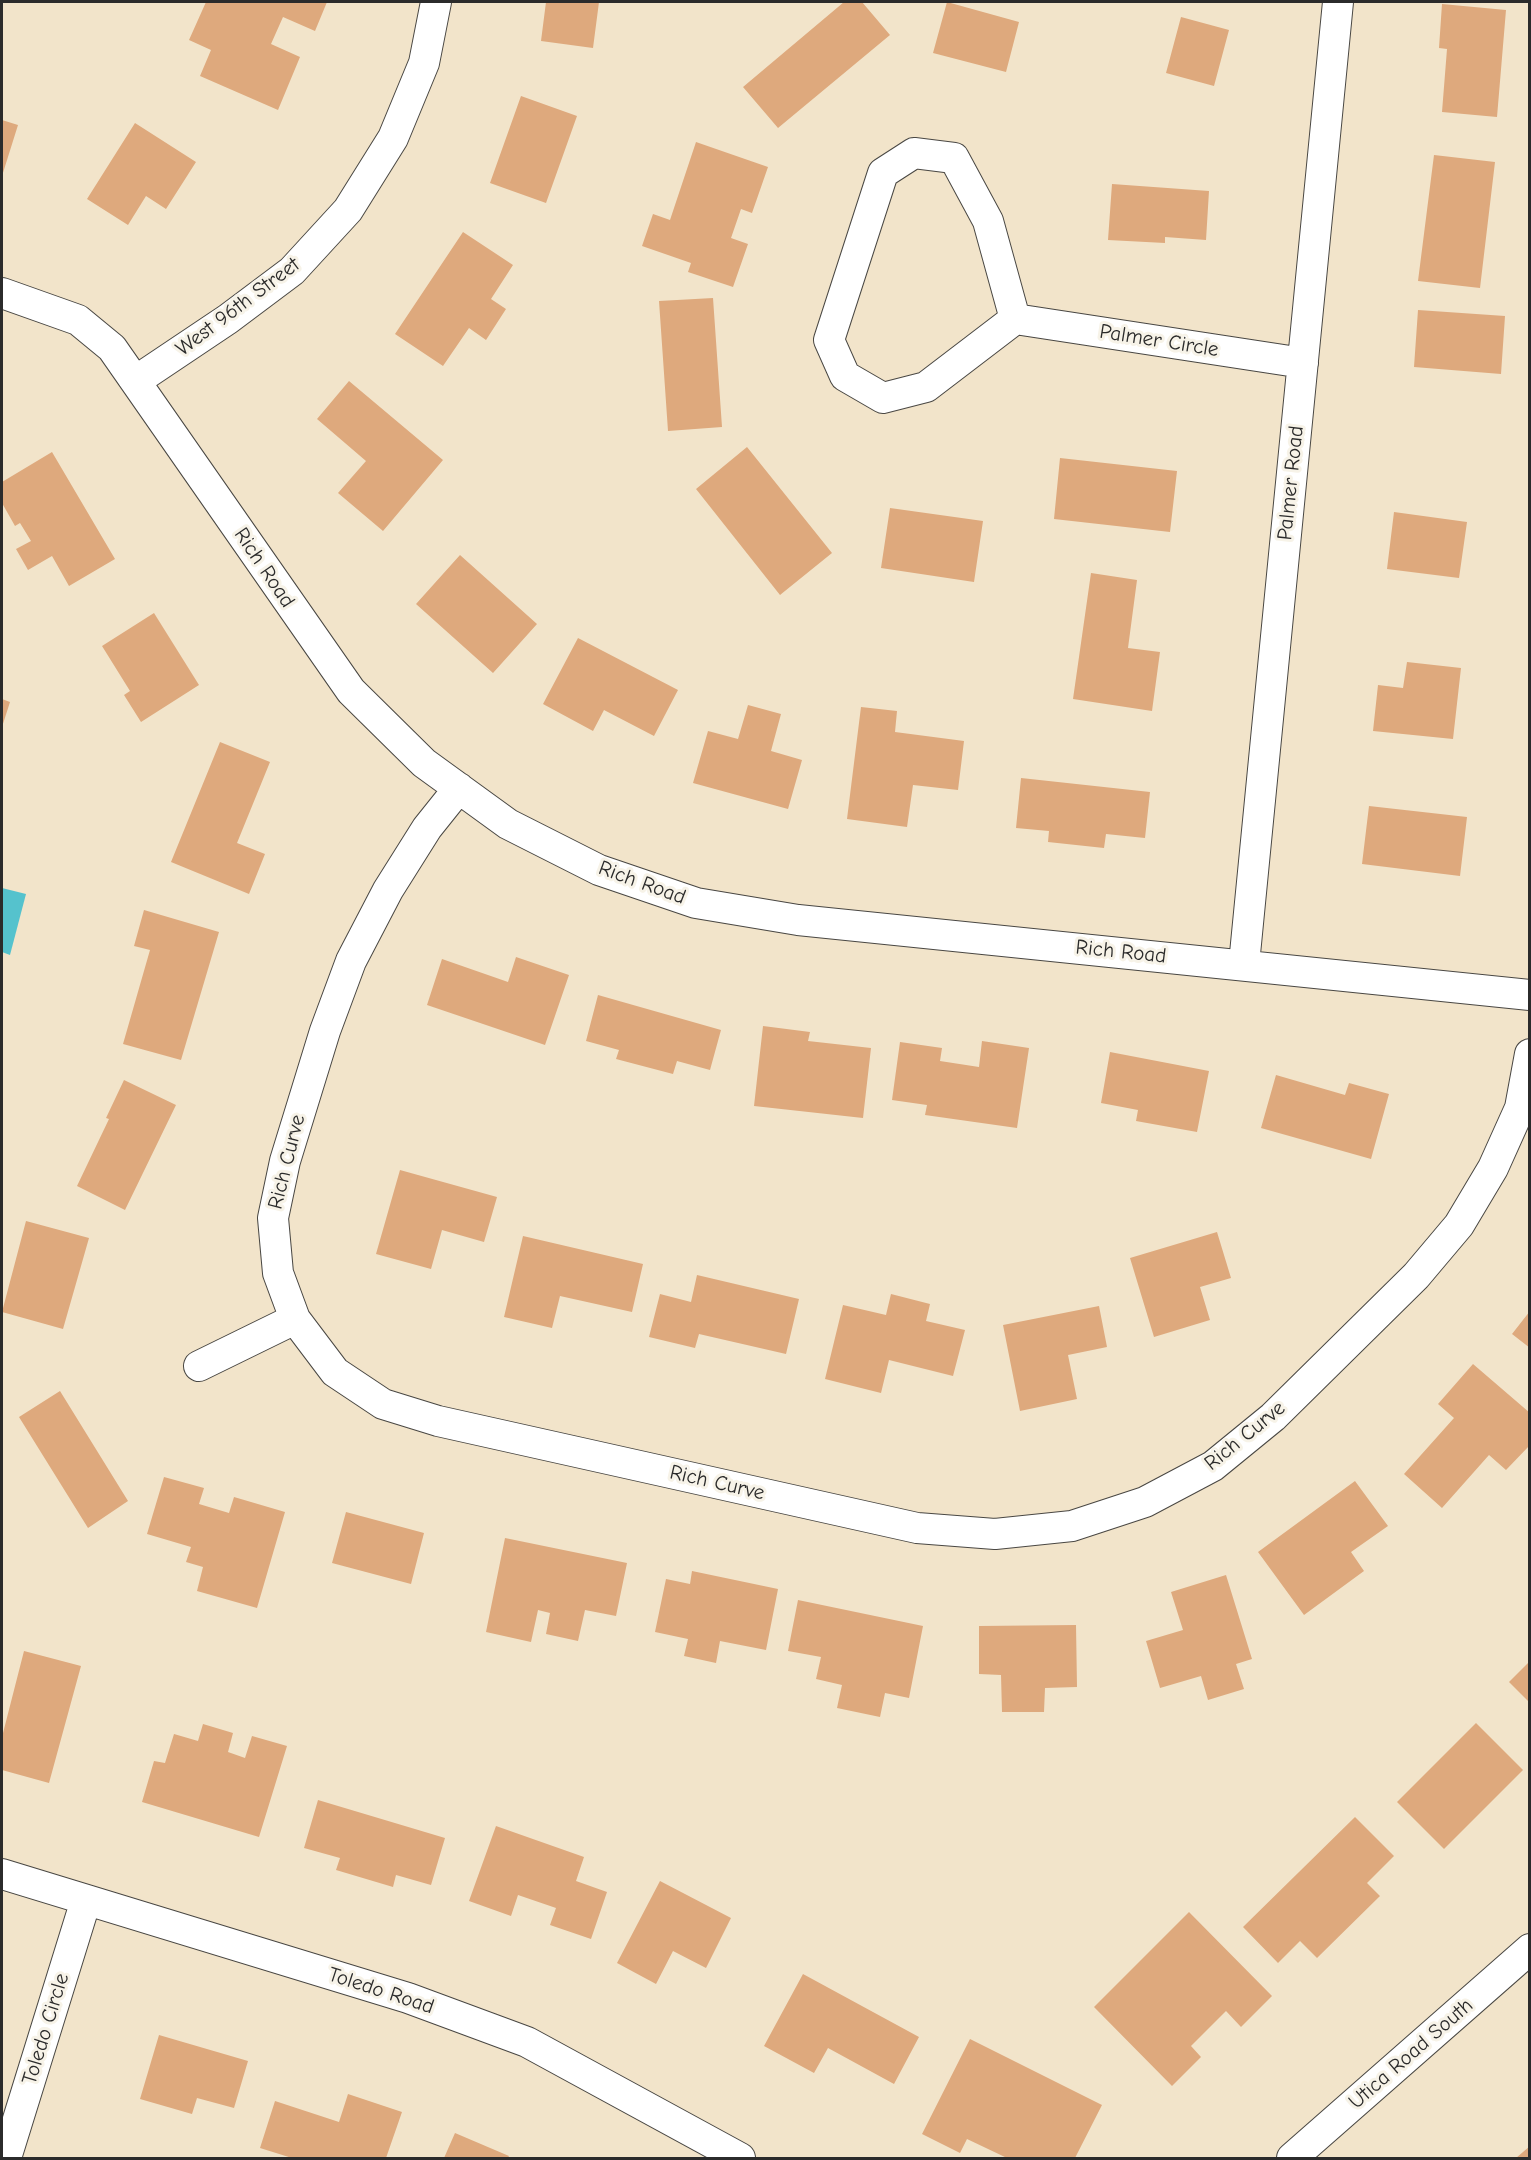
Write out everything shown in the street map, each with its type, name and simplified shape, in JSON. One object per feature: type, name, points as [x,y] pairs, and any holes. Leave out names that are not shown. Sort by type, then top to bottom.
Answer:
[{"type":"street","name":"West 96th Street","points":[[137,380],[228,319],[292,271],[348,210],[393,138],[424,63],[436,2]]},
{"type":"street","name":"Palmer Road","points":[[1244,964],[1338,2]]},
{"type":"street","points":[[914,153],[954,158],[988,221],[1015,319],[926,387],[883,398],[845,376],[829,340],[883,173],[914,153]]},
{"type":"street","name":"Rich Road","points":[[2,292],[78,320],[112,348],[137,380],[291,608],[351,691],[424,763],[507,824],[599,870],[696,903],[798,920],[1530,995]]},
{"type":"street","name":"Palmer Circle","points":[[1015,319],[1303,363]]},
{"type":"street","name":"Rich Curve","points":[[459,788],[427,828],[388,890],[351,961],[318,1052],[285,1161],[273,1218],[278,1273],[295,1319],[335,1372],[383,1404],[438,1421],[917,1528],[995,1534],[1072,1526],[1145,1502],[1213,1466],[1273,1417],[1416,1276],[1459,1225],[1493,1168],[1520,1108],[1530,1054]]},
{"type":"street","points":[[199,1366],[295,1319]]},
{"type":"street","name":"Toledo Road","points":[[2,1874],[408,1998],[527,2042],[740,2158]]},
{"type":"street","name":"Toledo Circle","points":[[6,2158],[86,1900]]},
{"type":"street","name":"Utica Road South","points":[[1292,2158],[1530,1949]]},
{"type":"water","points":[[2,888],[26,894],[10,955],[2,952]]},
{"type":"building","points":[[206,2],[327,2],[315,31],[283,17],[271,44],[300,57],[278,110],[200,76],[211,50],[189,40]]},
{"type":"building","points":[[546,2],[599,2],[593,48],[541,41]]},
{"type":"building","points":[[844,2],[862,2],[890,35],[778,128],[743,87]]},
{"type":"building","points":[[947,2],[1019,22],[1006,72],[933,53]]},
{"type":"building","points":[[1442,4],[1506,10],[1497,117],[1442,112],[1447,49],[1439,48]]},
{"type":"building","points":[[1181,17],[1229,30],[1214,86],[1166,73]]},
{"type":"building","points":[[521,96],[577,116],[546,203],[490,183]]},
{"type":"building","points":[[2,120],[18,125],[2,176]]},
{"type":"building","points":[[135,123],[196,162],[166,209],[146,196],[128,225],[87,199]]},
{"type":"building","points":[[696,142],[768,167],[752,213],[741,209],[731,238],[748,244],[733,287],[688,272],[691,263],[642,246],[653,214],[670,220]]},
{"type":"building","points":[[1434,155],[1495,162],[1480,288],[1418,281]]},
{"type":"building","points":[[1112,184],[1209,191],[1206,240],[1165,237],[1165,243],[1108,240]]},
{"type":"building","points":[[463,232],[513,265],[491,299],[506,309],[486,340],[469,328],[443,366],[395,334]]},
{"type":"building","points":[[713,298],[722,427],[668,431],[659,301]]},
{"type":"building","points":[[1418,310],[1505,316],[1501,374],[1414,367]]},
{"type":"building","points":[[349,381],[443,460],[383,531],[338,493],[366,461],[317,419]]},
{"type":"building","points":[[747,447],[832,553],[780,595],[696,489]]},
{"type":"building","points":[[52,452],[115,559],[69,586],[52,556],[28,570],[16,549],[31,541],[20,523],[15,526],[2,503],[2,482]]},
{"type":"building","points":[[1060,458],[1177,471],[1170,532],[1054,519]]},
{"type":"building","points":[[890,508],[983,521],[974,582],[881,568]]},
{"type":"building","points":[[1394,512],[1467,522],[1459,578],[1387,569]]},
{"type":"building","points":[[460,555],[537,624],[493,673],[416,604]]},
{"type":"building","points":[[1091,573],[1137,580],[1128,648],[1160,652],[1152,711],[1073,699]]},
{"type":"building","points":[[154,613],[199,685],[141,722],[124,695],[130,691],[102,646]]},
{"type":"building","points":[[578,638],[678,690],[654,736],[604,710],[593,731],[543,704]]},
{"type":"building","points":[[1407,662],[1461,668],[1453,739],[1373,731],[1378,685],[1403,688]]},
{"type":"building","points":[[2,699],[10,702],[2,727]]},
{"type":"building","points":[[748,705],[781,714],[771,751],[802,760],[788,809],[693,783],[708,731],[738,739]]},
{"type":"building","points":[[861,707],[897,711],[895,732],[964,741],[958,790],[913,785],[907,827],[847,819]]},
{"type":"building","points":[[220,742],[270,762],[237,843],[265,854],[249,894],[171,862]]},
{"type":"building","points":[[1021,778],[1150,792],[1145,838],[1106,834],[1104,848],[1048,842],[1049,831],[1016,828]]},
{"type":"building","points":[[1369,806],[1467,817],[1460,876],[1362,864]]},
{"type":"building","points":[[144,910],[219,932],[181,1060],[123,1044],[150,950],[134,946]]},
{"type":"building","points":[[516,957],[569,975],[545,1045],[427,1005],[442,959],[508,982]]},
{"type":"building","points":[[598,995],[721,1030],[710,1070],[677,1061],[673,1074],[616,1059],[619,1050],[586,1041]]},
{"type":"building","points":[[763,1026],[810,1032],[808,1041],[871,1048],[863,1118],[754,1106]]},
{"type":"building","points":[[982,1041],[1029,1048],[1017,1128],[925,1115],[927,1105],[892,1100],[900,1042],[942,1048],[940,1061],[979,1067]]},
{"type":"building","points":[[1110,1052],[1209,1071],[1197,1132],[1136,1121],[1138,1110],[1101,1103]]},
{"type":"building","points":[[1276,1075],[1345,1095],[1349,1083],[1389,1094],[1371,1159],[1261,1128]]},
{"type":"building","points":[[124,1080],[176,1105],[125,1210],[77,1186],[109,1119],[106,1118]]},
{"type":"building","points":[[400,1170],[497,1197],[484,1242],[442,1230],[431,1269],[376,1254]]},
{"type":"building","points":[[26,1221],[89,1238],[63,1329],[2,1312]]},
{"type":"building","points":[[1217,1232],[1231,1278],[1200,1287],[1210,1320],[1154,1337],[1130,1258]]},
{"type":"building","points":[[523,1236],[643,1264],[632,1312],[560,1296],[552,1328],[504,1317]]},
{"type":"building","points":[[697,1275],[799,1299],[786,1354],[699,1334],[695,1348],[649,1337],[660,1294],[691,1302]]},
{"type":"building","points":[[891,1294],[930,1304],[926,1321],[965,1330],[953,1376],[889,1360],[881,1393],[825,1379],[843,1305],[886,1315]]},
{"type":"building","points":[[1099,1306],[1107,1347],[1068,1355],[1077,1399],[1020,1411],[1003,1325]]},
{"type":"building","points":[[1530,1311],[1530,1348],[1512,1334]]},
{"type":"building","points":[[1473,1364],[1530,1413],[1530,1445],[1506,1470],[1489,1455],[1442,1508],[1404,1474],[1454,1418],[1438,1404]]},
{"type":"building","points":[[60,1391],[128,1501],[88,1528],[19,1417]]},
{"type":"building","points":[[164,1477],[204,1488],[199,1504],[229,1513],[234,1497],[285,1512],[257,1608],[197,1591],[203,1567],[186,1562],[191,1547],[147,1534]]},
{"type":"building","points":[[1355,1481],[1388,1526],[1351,1552],[1364,1571],[1304,1615],[1258,1552]]},
{"type":"building","points":[[346,1512],[424,1533],[411,1584],[332,1563]]},
{"type":"building","points":[[505,1538],[627,1563],[616,1616],[585,1610],[578,1641],[546,1634],[550,1613],[538,1610],[531,1642],[486,1632]]},
{"type":"building","points":[[692,1571],[778,1589],[766,1650],[720,1641],[716,1663],[684,1656],[688,1639],[655,1632],[666,1579],[690,1584]]},
{"type":"building","points":[[1226,1575],[1252,1659],[1236,1664],[1244,1689],[1208,1700],[1201,1676],[1160,1688],[1146,1641],[1183,1630],[1171,1592]]},
{"type":"building","points":[[798,1600],[923,1626],[909,1698],[885,1693],[880,1717],[837,1708],[842,1685],[816,1679],[821,1657],[788,1651]]},
{"type":"building","points":[[1076,1625],[1077,1687],[1045,1688],[1044,1712],[1002,1712],[1001,1675],[979,1674],[979,1626]]},
{"type":"building","points":[[24,1651],[81,1666],[49,1783],[2,1770],[2,1737]]},
{"type":"building","points":[[1530,1661],[1530,1703],[1509,1682]]},
{"type":"building","points":[[1476,1723],[1523,1770],[1444,1849],[1397,1802]]},
{"type":"building","points":[[203,1724],[233,1733],[228,1752],[245,1758],[252,1736],[287,1746],[259,1837],[142,1802],[154,1761],[165,1763],[174,1734],[198,1741]]},
{"type":"building","points":[[318,1800],[445,1838],[431,1885],[396,1875],[393,1887],[336,1870],[340,1858],[304,1848]]},
{"type":"building","points":[[1355,1817],[1394,1856],[1367,1883],[1380,1896],[1317,1958],[1300,1941],[1278,1963],[1243,1927]]},
{"type":"building","points":[[496,1826],[584,1857],[576,1881],[607,1892],[591,1939],[550,1925],[556,1908],[518,1895],[511,1916],[469,1901]]},
{"type":"building","points":[[660,1881],[731,1918],[706,1968],[673,1951],[656,1984],[617,1963]]},
{"type":"building","points":[[1189,1912],[1272,1996],[1241,2027],[1226,2011],[1191,2046],[1201,2057],[1172,2086],[1094,2007]]},
{"type":"building","points":[[803,1974],[919,2037],[894,2084],[828,2048],[814,2073],[764,2046]]},
{"type":"building","points":[[159,2035],[248,2061],[234,2108],[197,2098],[192,2114],[140,2099]]},
{"type":"building","points":[[970,2039],[1102,2105],[1075,2158],[1007,2158],[967,2139],[960,2153],[922,2134]]},
{"type":"building","points":[[348,2094],[402,2112],[386,2158],[292,2158],[260,2148],[275,2101],[339,2122]]},
{"type":"building","points":[[455,2133],[509,2156],[508,2158],[444,2158]]},
{"type":"building","points":[[1530,2146],[1530,2158],[1516,2158]]}]
